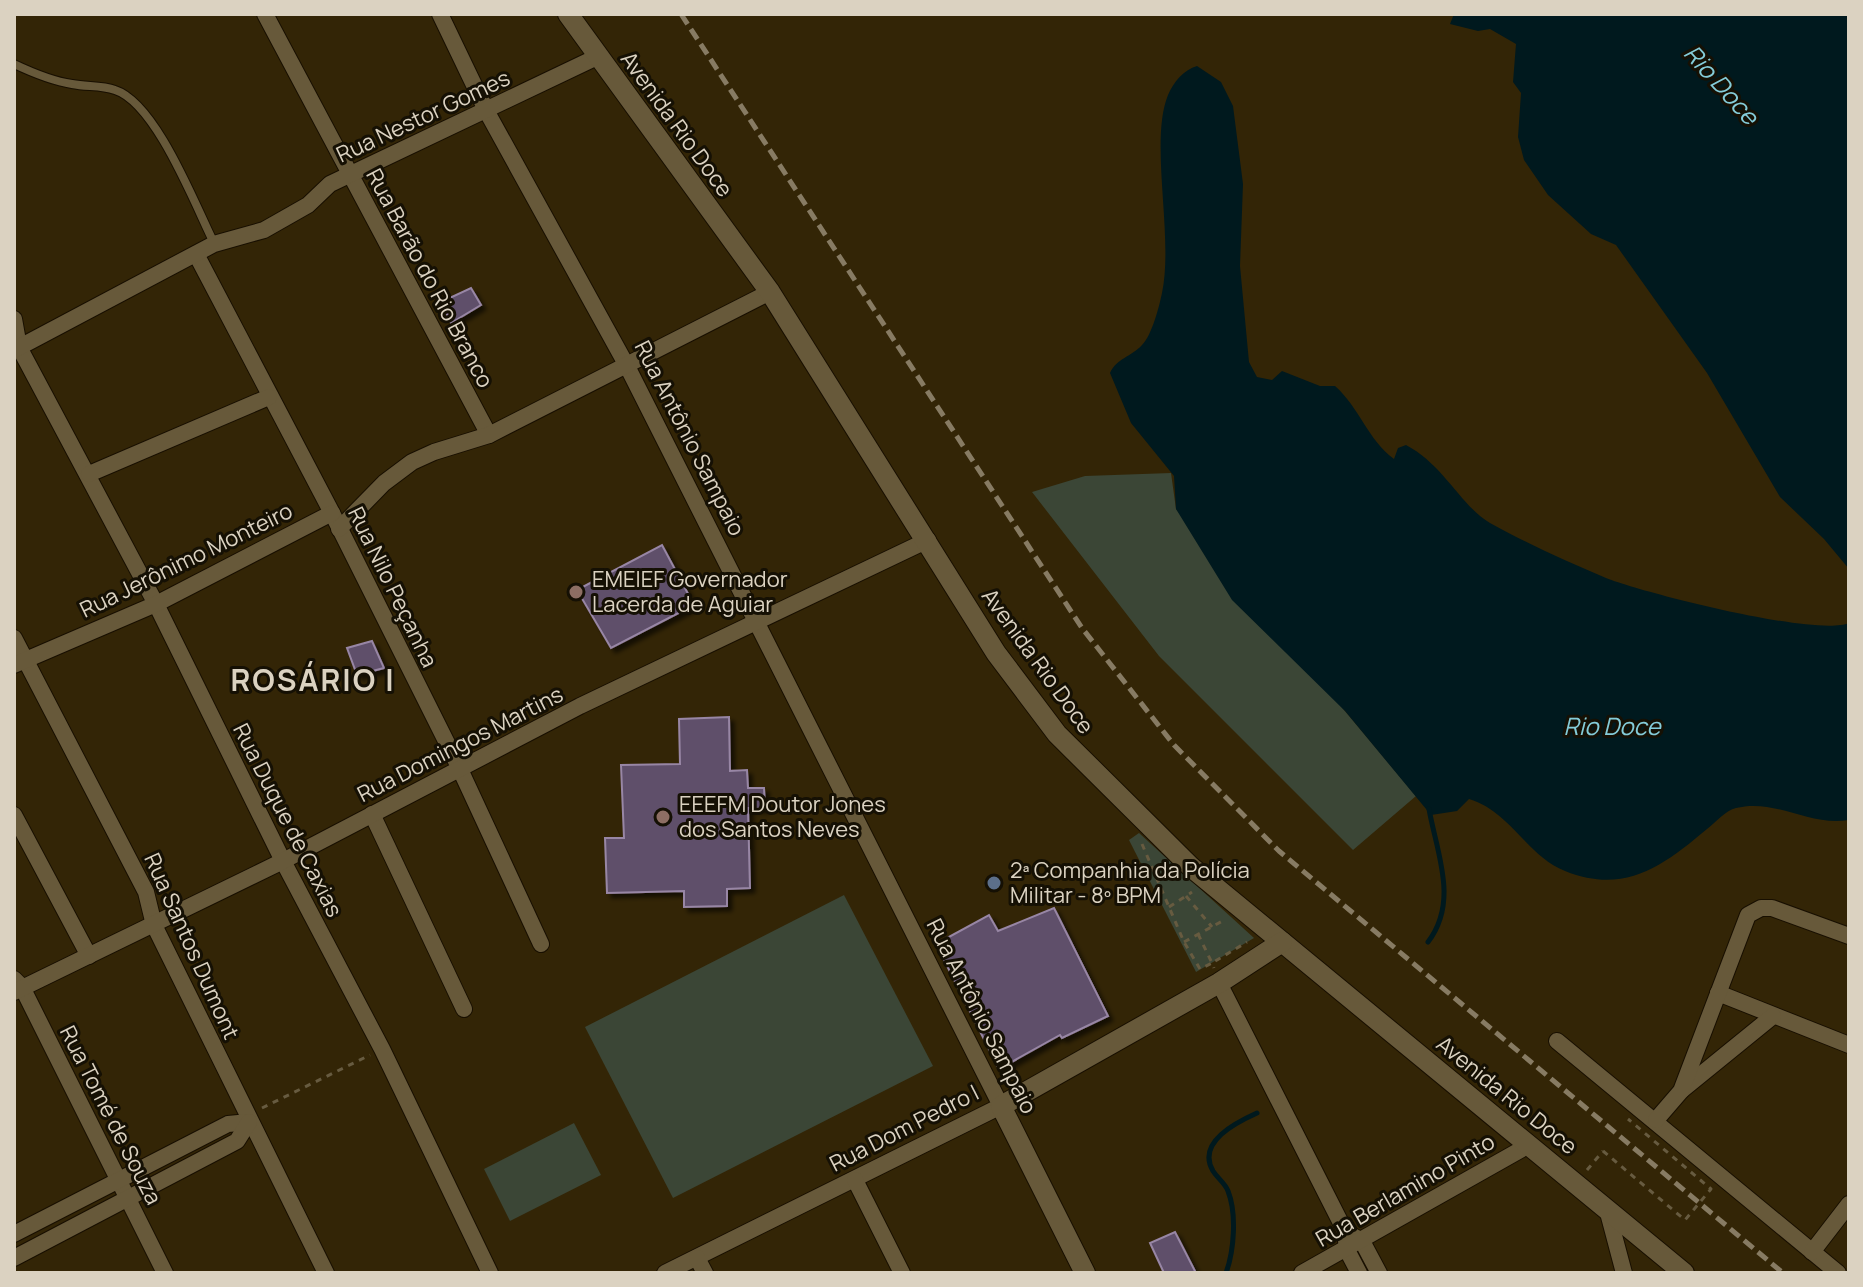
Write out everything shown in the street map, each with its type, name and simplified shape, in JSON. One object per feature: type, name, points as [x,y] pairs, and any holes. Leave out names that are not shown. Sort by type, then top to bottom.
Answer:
[{"type":"street","name":"Rua Barão do Rio Branco","points":[[265,14],[489,435]]},
{"type":"street","name":"Rua Antônio Sampaio","points":[[440,14],[487,112],[627,366],[1085,1273]]},
{"type":"street","name":"Avenida Rio Doce","points":[[568,14],[770,292],[996,653],[1057,734],[1191,867],[1684,1273]]},
{"type":"street","name":"Rua Nestor Gomes","points":[[16,347],[214,244],[264,230],[308,205],[330,184],[487,112],[599,56]]},
{"type":"street","name":"Rua Nilo Peçanha","points":[[196,254],[332,513],[459,767],[541,944]]},
{"type":"street","points":[[339,529],[384,483],[412,462],[489,435],[770,292]]},
{"type":"street","name":"Rua Duque de Caxias","points":[[14,319],[16,347],[89,474],[156,604],[283,861],[382,1049],[490,1273]]},
{"type":"street","points":[[89,474],[269,397]]},
{"type":"street","name":"Rua Jerônimo Monteiro","points":[[20,662],[156,604],[332,513]]},
{"type":"street","name":"Rua Domingos Martins","points":[[17,986],[154,925],[283,861],[459,767],[755,619],[928,540]]},
{"type":"street","name":"Rua Santos Dumont","points":[[14,638],[20,662],[146,892],[154,925],[326,1273]]},
{"type":"street","points":[[372,814],[464,1009]]},
{"type":"street","points":[[14,815],[89,956]]},
{"type":"street","points":[[1681,1091],[1743,924],[1754,911],[1772,908],[1849,936]]},
{"type":"street","name":"Rua Dom Pedro I","points":[[665,1273],[1001,1106],[1219,983],[1282,942]]},
{"type":"street","points":[[1219,983],[1345,1231],[1347,1250],[1359,1273]]},
{"type":"street","name":"Rua Tomé de Souza","points":[[17,986],[165,1273]]},
{"type":"street","points":[[1718,993],[1849,1045]]},
{"type":"street","points":[[1656,1120],[1681,1091],[1773,1016]]},
{"type":"street","points":[[1557,1041],[1838,1273]]},
{"type":"street","points":[[14,1234],[228,1124],[249,1122]]},
{"type":"street","points":[[14,1258],[237,1141],[249,1122]]},
{"type":"street","name":"Rua Berlamino Pinto","points":[[1302,1273],[1529,1145]]},
{"type":"street","points":[[855,1180],[902,1273]]},
{"type":"street","points":[[1812,1252],[1849,1204]]},
{"type":"street","points":[[1607,1209],[1624,1273]]},
{"type":"street","points":[[1345,1231],[1362,1241],[1379,1273]]},
{"type":"street","points":[[697,1258],[705,1273]]},
{"type":"street","points":[[14,1265],[18,1273]]},
{"type":"lane","points":[[14,64],[53,80],[126,94],[141,109],[162,143],[214,244]]},
{"type":"path","points":[[1152,852],[1142,843],[1184,942],[1200,969],[1249,940]]},
{"type":"path","points":[[1169,907],[1195,890],[1184,881]]},
{"type":"path","points":[[1186,896],[1212,927]]},
{"type":"path","points":[[1184,942],[1227,918],[1216,909]]},
{"type":"path","points":[[1198,934],[1212,963]]},
{"type":"path","points":[[249,1122],[267,1103],[382,1049]]},
{"type":"path","points":[[1577,1182],[1603,1151],[1685,1220],[1711,1189],[1628,1119]]},
{"type":"green space","points":[[1171,473],[1176,509],[1416,796],[1353,850],[1159,656],[1032,492],[1085,476]]},
{"type":"green space","points":[[1139,833],[1254,938],[1196,972],[1129,840]]},
{"type":"green space","points":[[844,895],[933,1066],[673,1198],[585,1027]]},
{"type":"green space","points":[[574,1123],[601,1175],[510,1221],[484,1169]]},
{"type":"water","name":"Rio Doce","points":[[1454,14],[1849,14],[1849,569],[1824,539],[1780,497],[1707,373],[1616,245],[1591,234],[1548,195],[1524,160],[1518,137],[1521,93],[1513,82],[1516,44],[1490,29],[1478,31],[1450,24]]},
{"type":"water","name":"Rio Doce","points":[[1197,66],[1221,82],[1233,106],[1243,184],[1240,266],[1249,362],[1257,377],[1272,380],[1282,371],[1320,386],[1335,386],[1377,443],[1394,459],[1398,448],[1406,445],[1431,463],[1490,523],[1606,578],[1691,603],[1768,619],[1831,626],[1849,623],[1849,820],[1821,820],[1765,807],[1736,808],[1675,855],[1642,873],[1606,880],[1565,871],[1540,855],[1496,813],[1469,799],[1457,811],[1431,815],[1345,711],[1232,600],[1176,509],[1174,476],[1131,423],[1110,373],[1116,364],[1146,340],[1157,313],[1165,270],[1161,163],[1163,115],[1173,85],[1184,73]]},
{"type":"building","points":[[471,288],[481,305],[451,323],[441,302]]},
{"type":"building","points":[[662,545],[694,605],[611,648],[577,590]]},
{"type":"building","points":[[372,641],[384,668],[357,675],[347,648]]},
{"type":"building","points":[[729,717],[730,771],[747,770],[748,788],[764,788],[765,808],[748,808],[750,888],[727,889],[727,906],[684,907],[684,891],[607,893],[605,838],[624,838],[621,765],[680,764],[679,719]]},
{"type":"building","points":[[1054,908],[1108,1016],[1062,1038],[1060,1035],[999,1069],[936,944],[989,915],[998,931]]},
{"type":"building","points":[[1175,1232],[1196,1273],[1164,1273],[1150,1243]]},
{"type":"waterway","points":[[1428,942],[1437,926],[1444,894],[1429,809]]},
{"type":"waterway","points":[[1226,1273],[1233,1243],[1233,1210],[1227,1188],[1209,1161],[1210,1151],[1221,1134],[1257,1113]]},
{"type":"railway","points":[[681,14],[1082,628],[1174,745],[1279,851],[1783,1273]]},
{"type":"place","name":"EMEIEF Governador Lacerda de Aguiar","points":[[576,592]]},
{"type":"place","name":"EEEFM Doutor Jones dos Santos Neves","points":[[663,817]]},
{"type":"place","name":"2ª Companhia da Polícia Militar - 8º BPM","points":[[994,883]]},
{"type":"district","name":"ROSÁRIO I","points":[[313,679]]}]
